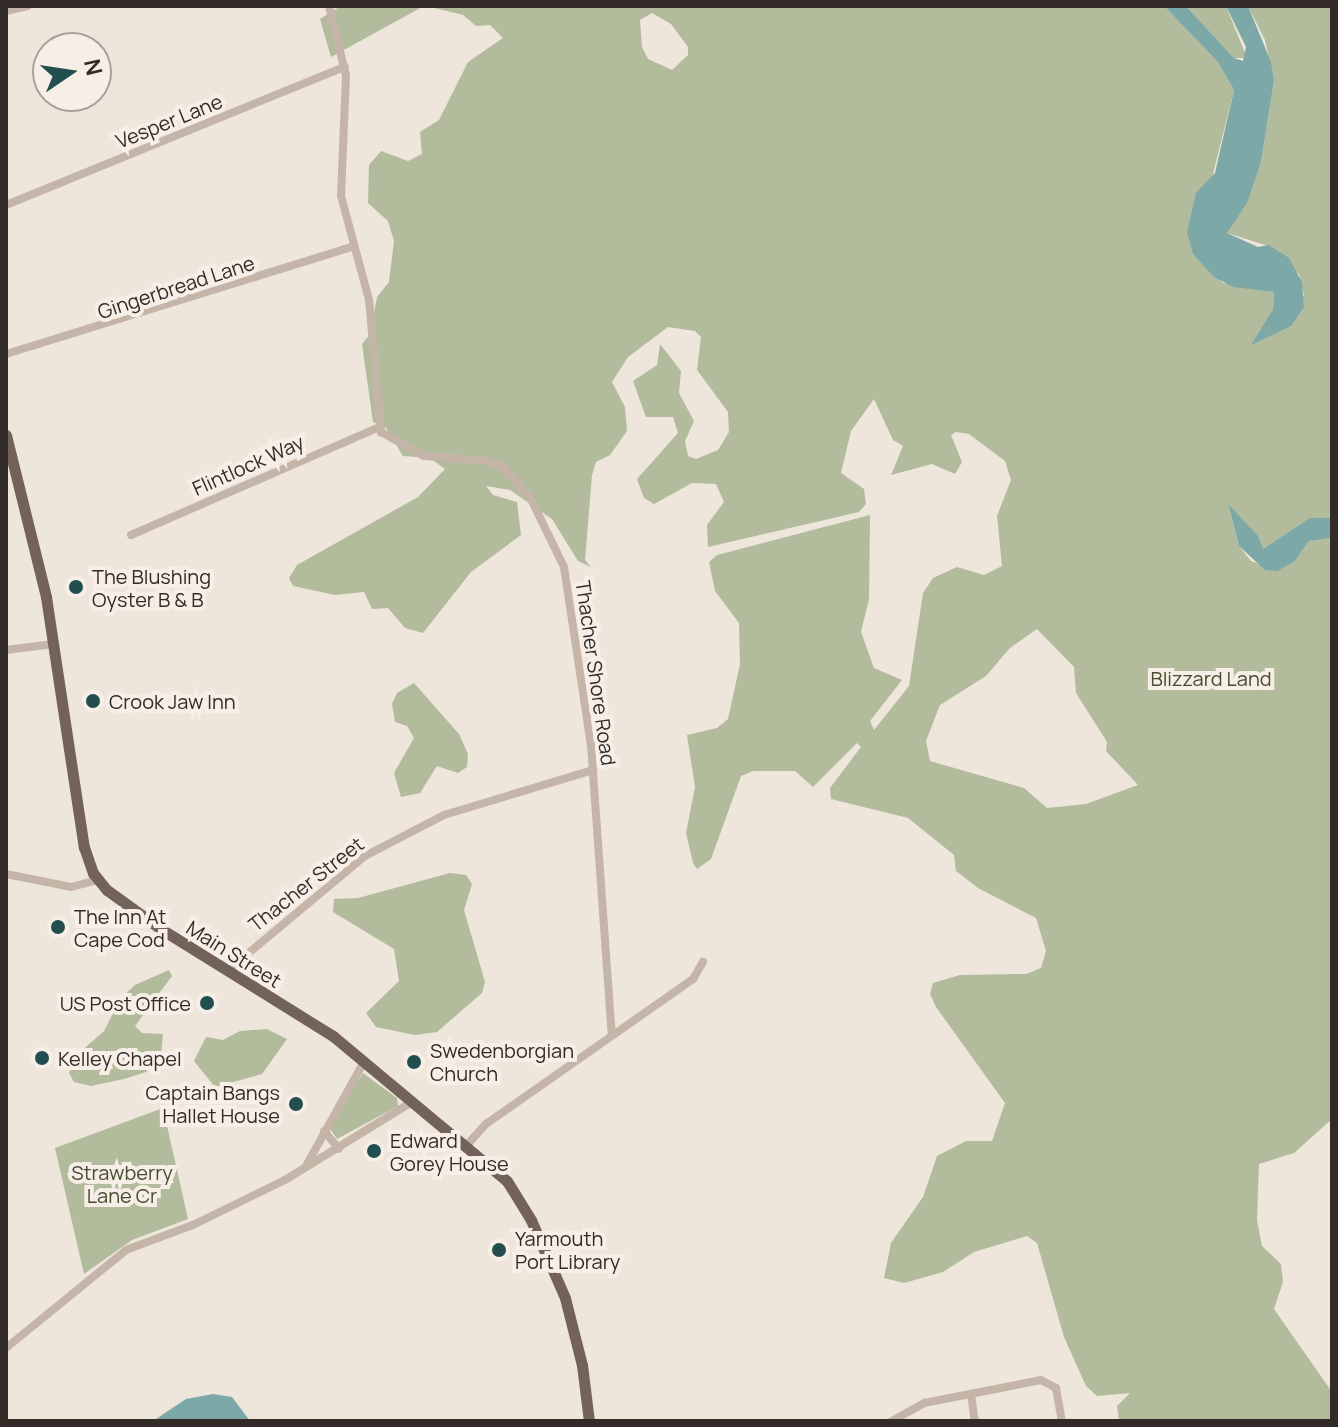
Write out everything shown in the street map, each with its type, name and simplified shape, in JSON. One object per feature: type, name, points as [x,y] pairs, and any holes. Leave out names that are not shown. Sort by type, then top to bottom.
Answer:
[{"type":"main road","points":[[6,435],[54,644],[84,847],[97,880]]},
{"type":"main road","name":"Main Street","points":[[97,880],[227,971],[321,1027],[510,1184],[545,1248],[576,1337],[589,1421]]},
{"type":"street","points":[[6,11],[27,6]]},
{"type":"street","points":[[329,6],[345,67],[340,190],[369,300],[379,427]]},
{"type":"street","name":"Vesper Lane","points":[[6,205],[345,67]]},
{"type":"street","name":"Gingerbread Lane","points":[[6,354],[354,246]]},
{"type":"street","name":"Flintlock Way","points":[[131,535],[379,427]]},
{"type":"street","name":"Thacher Shore Road","points":[[379,427],[394,444],[424,456],[498,464],[530,497],[566,574],[593,770],[612,1035]]},
{"type":"street","points":[[6,650],[54,644]]},
{"type":"street","name":"Thacher Street","points":[[227,971],[314,893],[365,856],[444,815],[593,770]]},
{"type":"street","points":[[6,874],[71,887],[97,880]]},
{"type":"street","points":[[466,1146],[486,1124],[693,979],[703,962]]},
{"type":"street","points":[[303,1170],[364,1062]]},
{"type":"street","points":[[6,1348],[126,1250],[195,1224],[303,1170],[410,1103]]},
{"type":"street","points":[[324,1131],[339,1149]]},
{"type":"street","points":[[892,1421],[918,1405],[1038,1380],[1052,1383],[1062,1421]]},
{"type":"street","points":[[971,1394],[975,1421]]},
{"type":"green space","points":[[341,6],[424,6],[331,57],[320,19]]},
{"type":"green space","name":"Blizzard Land","points":[[427,6],[1164,6],[1217,61],[1234,90],[1193,254],[1223,283],[1274,292],[1273,309],[1252,345],[1304,295],[1299,274],[1265,245],[1227,233],[1261,162],[1274,81],[1265,40],[1248,6],[1332,6],[1332,518],[1263,549],[1228,505],[1239,546],[1251,561],[1278,571],[1295,561],[1309,541],[1332,538],[1332,1119],[1294,1153],[1259,1164],[1257,1220],[1262,1246],[1281,1264],[1283,1282],[1274,1309],[1332,1392],[1332,1421],[1119,1421],[1117,1406],[1130,1393],[1097,1396],[1086,1386],[1064,1337],[1037,1243],[1027,1236],[974,1252],[943,1272],[904,1283],[884,1278],[891,1243],[923,1197],[937,1156],[966,1141],[992,1141],[1005,1103],[936,1007],[930,994],[933,983],[960,975],[1026,974],[1041,968],[1046,951],[1036,918],[978,888],[956,871],[954,855],[908,818],[831,799],[830,788],[861,747],[857,743],[813,787],[795,771],[753,771],[741,776],[711,859],[697,869],[693,863],[686,833],[695,787],[687,735],[717,728],[728,719],[740,664],[739,623],[715,591],[709,562],[717,555],[870,515],[869,599],[861,632],[874,668],[902,680],[870,721],[874,730],[909,686],[923,593],[933,578],[957,567],[984,575],[1002,566],[997,516],[1011,480],[1005,461],[969,434],[956,432],[951,435],[962,462],[955,474],[932,464],[891,475],[903,446],[893,440],[874,399],[851,431],[841,473],[864,489],[866,504],[859,512],[708,547],[707,525],[724,502],[716,484],[692,483],[654,504],[644,498],[637,479],[678,433],[673,417],[646,417],[633,381],[657,365],[660,344],[681,371],[679,393],[694,421],[685,441],[688,456],[696,459],[718,450],[729,432],[728,412],[697,370],[701,337],[695,331],[668,327],[628,357],[612,382],[625,407],[627,431],[610,455],[596,462],[592,475],[585,560],[591,567],[578,561],[552,519],[510,490],[486,486],[493,495],[517,502],[521,535],[471,572],[423,633],[405,628],[388,608],[372,609],[364,592],[335,595],[293,586],[289,578],[297,565],[418,497],[445,469],[430,458],[403,456],[386,428],[373,422],[362,344],[370,334],[377,297],[389,282],[394,241],[388,221],[368,203],[369,165],[381,151],[408,161],[422,154],[420,132],[439,120],[468,62],[503,38],[490,25],[476,26],[463,15]],"holes":[[[652,13],[671,24],[688,47],[688,55],[672,70],[648,59],[642,47],[640,20]],[[1037,629],[1074,667],[1076,693],[1107,742],[1106,751],[1138,785],[1086,804],[1047,808],[1024,788],[930,761],[926,741],[940,705],[986,676],[1010,648]]]},
{"type":"green space","points":[[1186,6],[1226,6],[1247,58],[1234,58]]},
{"type":"green space","points":[[414,683],[459,734],[468,754],[467,767],[458,773],[437,766],[420,793],[401,797],[394,773],[414,738],[407,726],[395,722],[392,704],[397,693]]},
{"type":"green space","points":[[450,873],[466,875],[472,884],[464,910],[485,982],[482,993],[437,1032],[415,1035],[376,1027],[366,1013],[399,981],[394,949],[333,912],[334,899],[358,898]]},
{"type":"green space","points":[[169,970],[172,976],[135,1026],[142,1033],[163,1034],[161,1056],[146,1072],[124,1079],[91,1086],[74,1082],[69,1073],[77,1055],[104,1031],[121,998],[135,985]]},
{"type":"green space","points":[[267,1029],[287,1039],[262,1074],[215,1087],[194,1061],[206,1037],[223,1040],[240,1031]]},
{"type":"green space","points":[[363,1073],[397,1098],[398,1106],[337,1139],[329,1127]]},
{"type":"green space","name":"Strawberry Lane Cr","points":[[163,1108],[188,1219],[132,1240],[84,1274],[55,1148]]},
{"type":"water","points":[[1164,6],[1186,6],[1234,58],[1243,61],[1246,47],[1226,6],[1248,6],[1271,62],[1274,81],[1261,162],[1247,203],[1227,233],[1258,247],[1269,245],[1289,258],[1302,282],[1304,307],[1291,326],[1251,345],[1273,309],[1274,292],[1233,287],[1214,277],[1193,254],[1187,232],[1196,193],[1215,173],[1234,90],[1217,61]]},
{"type":"water","points":[[1228,504],[1258,536],[1263,549],[1310,518],[1332,518],[1332,538],[1309,541],[1295,561],[1278,571],[1265,570],[1239,546]]},
{"type":"water","points":[[213,1394],[232,1397],[250,1421],[153,1421],[186,1399]]},
{"type":"place","name":"The Blushing Oyster B & B","points":[[76,587]]},
{"type":"place","name":"Crook Jaw Inn","points":[[93,701]]},
{"type":"place","name":"The Inn At Cape Cod","points":[[58,927]]},
{"type":"place","name":"US Post Office","points":[[207,1003]]},
{"type":"place","name":"Kelley Chapel","points":[[42,1058]]},
{"type":"place","name":"Swedenborgian Church","points":[[414,1062]]},
{"type":"place","name":"Captain Bangs Hallet House","points":[[296,1104]]},
{"type":"place","name":"Edward Gorey House","points":[[374,1151]]},
{"type":"place","name":"Yarmouth Port Library","points":[[499,1250]]}]
